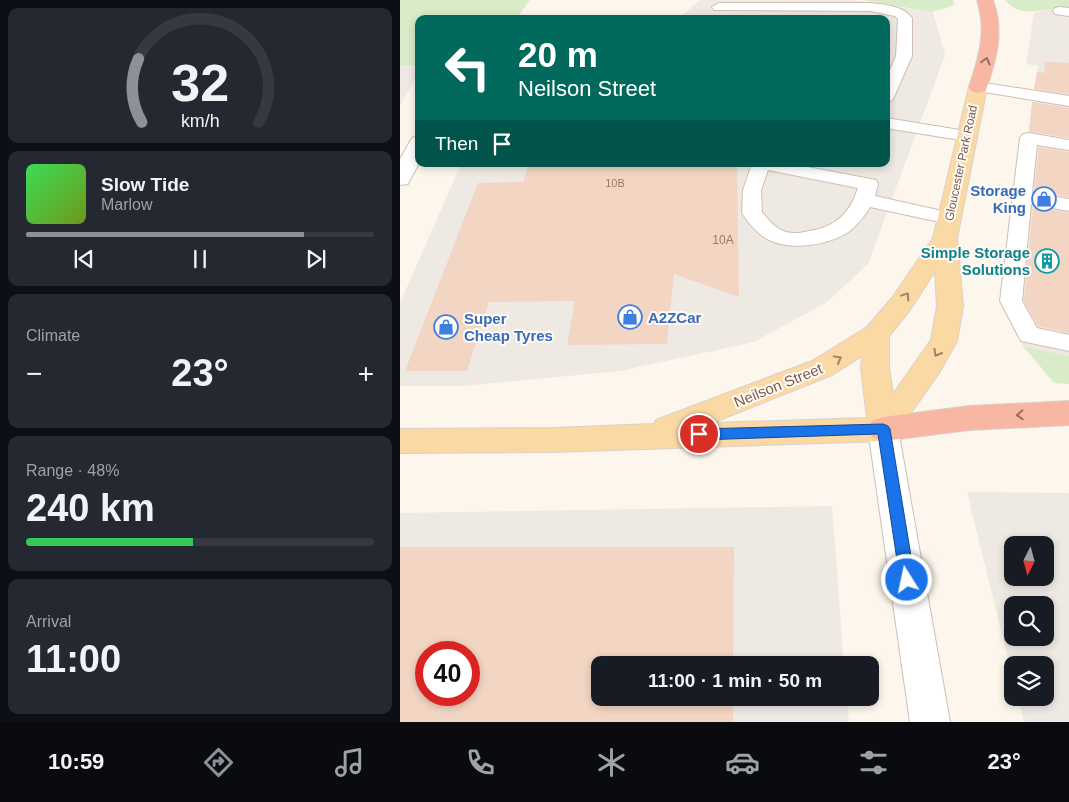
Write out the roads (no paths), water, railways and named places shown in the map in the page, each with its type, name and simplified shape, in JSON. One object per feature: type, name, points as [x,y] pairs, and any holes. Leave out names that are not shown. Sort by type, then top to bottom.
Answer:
[{"type":"highway","points":[[978,88],[987,57],[992,22],[985,0]]},
{"type":"highway","points":[[883,429],[970,418],[1069,412]]},
{"type":"main road","name":"Gloucester Park Road","points":[[883,429],[929,366],[944,341],[950,306],[947,228],[978,88]]},
{"type":"main road","name":"Gloucester Park Road","points":[[876,334],[901,304],[947,228]]},
{"type":"main road","points":[[876,334],[875,368],[883,429]]},
{"type":"main road","name":"Neilson Street","points":[[646,436],[822,368],[876,334]]},
{"type":"main road","name":"Neilson Street","points":[[400,440],[553,440],[883,429]]},
{"type":"street","points":[[400,179],[415,150]]},
{"type":"street","points":[[883,429],[930,722]]},
{"type":"lane","points":[[719,7],[870,7],[900,13],[905,18],[904,56],[890,88]]},
{"type":"lane","points":[[978,88],[1069,101]]},
{"type":"lane","points":[[890,124],[966,136]]},
{"type":"lane","points":[[1069,145],[1029,138],[1011,301],[1029,335],[1069,343]]},
{"type":"lane","points":[[760,167],[752,190],[752,213],[763,226],[779,236],[800,239],[826,236],[844,226],[857,215],[865,200],[869,184],[781,167]]},
{"type":"lane","points":[[1023,197],[1069,205]]},
{"type":"lane","points":[[865,200],[947,228]]},
{"type":"place","name":"Storage King","points":[[1044,199]]},
{"type":"place","name":"Simple Storage Solutions","points":[[1047,261]]},
{"type":"place","name":"A2ZCar","points":[[630,317]]},
{"type":"place","name":"Super Cheap Tyres","points":[[446,327]]}]
